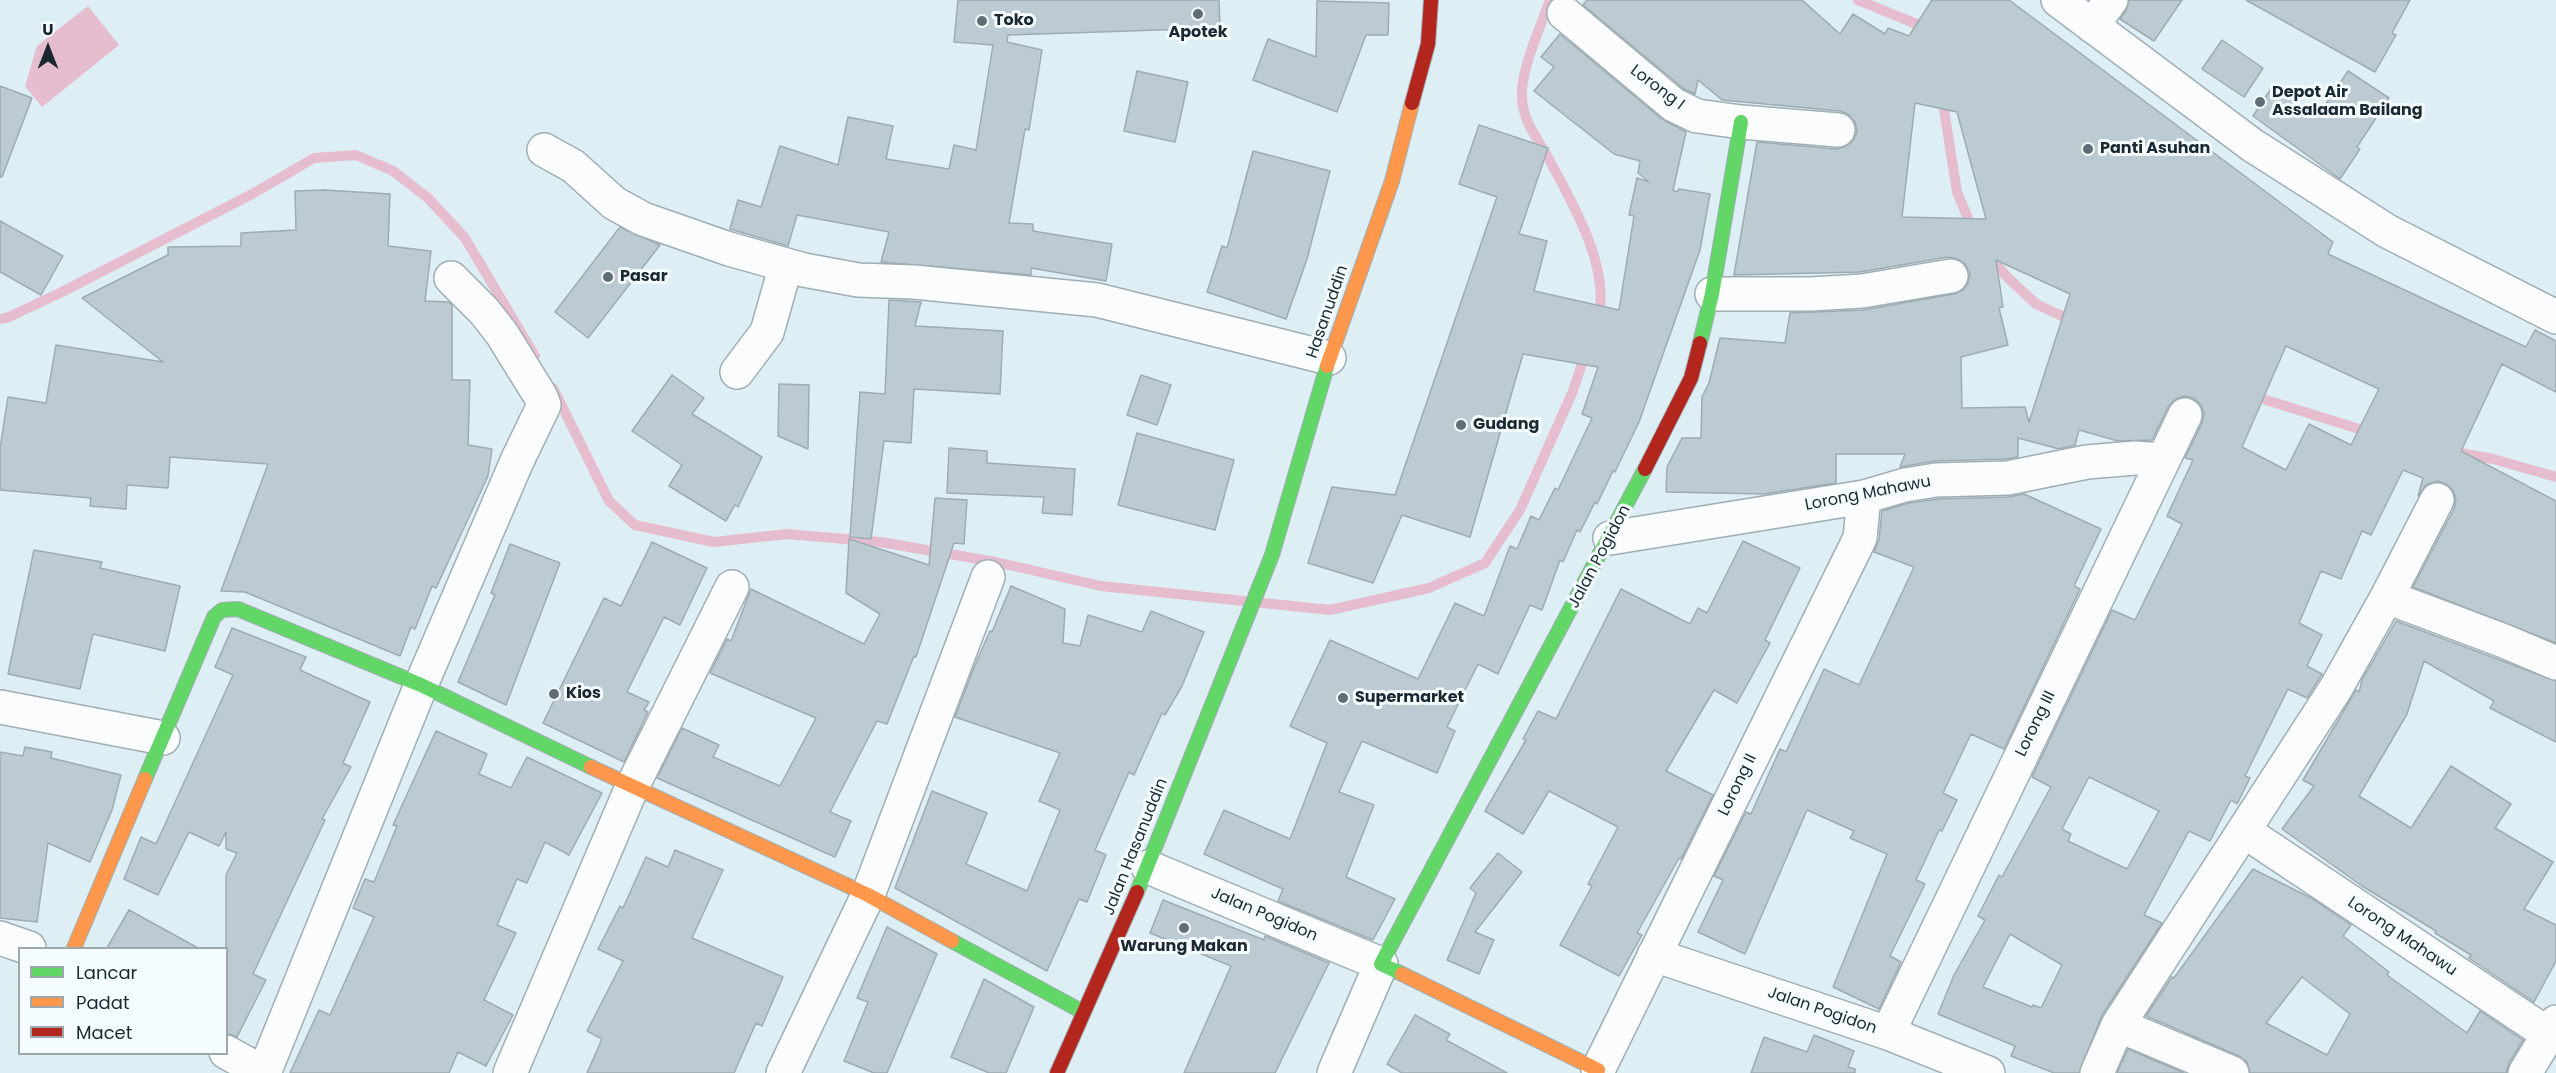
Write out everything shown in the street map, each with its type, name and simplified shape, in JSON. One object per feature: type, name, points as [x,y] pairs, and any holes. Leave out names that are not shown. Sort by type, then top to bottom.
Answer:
[{"type":"main road","name":"Hasanuddin","points":[[1240,631],[1272,555],[1329,358],[1392,181],[1428,44],[1431,0]]},
{"type":"main road","name":"Jalan Pogidon","points":[[1381,964],[1610,538],[1691,378],[1712,294],[1742,122]]},
{"type":"main road","points":[[74,947],[214,617],[228,608],[238,609],[421,685],[632,787],[868,895],[1083,1012]]},
{"type":"main road","name":"Jalan Hasanuddin","points":[[1057,1073],[1148,867],[1240,631]]},
{"type":"main road","points":[[1381,964],[1597,1072]]},
{"type":"street","points":[[2058,0],[2252,145],[2387,231],[2556,317]]},
{"type":"street","points":[[2092,26],[2111,0]]},
{"type":"street","name":"Lorong I","points":[[1564,13],[1674,105],[1697,116],[1839,130]]},
{"type":"street","points":[[544,150],[573,166],[614,203],[644,219],[729,249],[786,265],[858,279],[914,282],[1097,300],[1329,358]]},
{"type":"street","points":[[737,372],[767,332],[786,265]]},
{"type":"street","points":[[1712,294],[1862,291],[1951,276]]},
{"type":"street","points":[[228,1053],[264,1073],[421,685],[517,461],[544,405],[502,334],[484,311],[451,278]]},
{"type":"street","name":"Lorong III","points":[[1888,1033],[2185,415]]},
{"type":"street","name":"Lorong Mahawu","points":[[1610,538],[1864,497],[1905,485],[1936,480],[2008,478],[2087,462],[2123,459],[2163,460]]},
{"type":"street","name":"Lorong II","points":[[1597,1072],[1860,538],[1864,497]]},
{"type":"street","points":[[2097,1073],[2118,1025],[2336,688],[2387,597],[2437,500]]},
{"type":"street","points":[[783,1073],[868,895],[988,577]]},
{"type":"street","points":[[510,1073],[632,787],[732,587]]},
{"type":"street","points":[[2387,597],[2556,663]]},
{"type":"street","points":[[0,707],[163,738]]},
{"type":"street","name":"Lorong Mahawu","points":[[2244,831],[2552,1028]]},
{"type":"street","name":"Jalan Pogidon","points":[[1148,867],[1381,964],[1334,1073]]},
{"type":"street","name":"Jalan Pogidon","points":[[1654,955],[1888,1033],[1988,1073]]},
{"type":"street","points":[[2118,1025],[2232,1073]]},
{"type":"street","points":[[2525,1073],[2552,1028]]},
{"type":"shaded area","points":[[88,6],[119,45],[42,107],[25,86],[37,46]]},
{"type":"building","points":[[958,0],[1219,0],[1220,28],[1008,35],[1007,42],[1042,50],[1029,130],[1025,129],[1009,223],[1033,224],[1033,231],[1112,244],[1106,281],[1031,268],[1031,275],[881,262],[889,232],[797,215],[788,246],[730,229],[738,200],[761,207],[780,146],[838,165],[848,117],[893,126],[886,159],[949,169],[954,145],[976,150],[993,45],[954,42]]},
{"type":"building","points":[[1587,0],[1802,0],[1840,34],[1853,14],[1885,34],[1888,28],[1909,36],[1932,0],[2009,0],[2333,242],[2328,254],[2526,347],[2535,330],[2556,341],[2556,392],[2502,364],[2461,451],[2556,501],[2556,643],[2413,587],[2454,509],[2456,499],[2453,490],[2437,481],[2426,485],[2418,496],[2423,478],[2403,470],[2371,535],[2362,531],[2341,579],[2321,571],[2299,623],[2322,635],[2307,666],[2322,674],[2307,698],[2288,689],[2245,776],[2250,778],[2237,804],[2231,800],[2210,841],[2189,831],[2144,915],[2162,923],[2102,1015],[2079,1073],[2054,1073],[2011,1056],[2015,1046],[1938,1014],[1954,975],[1985,920],[1978,916],[1999,875],[2002,877],[2051,787],[2032,777],[2112,610],[2135,620],[2182,524],[2167,516],[2193,460],[2185,458],[2202,423],[2204,414],[2201,405],[2194,398],[2184,396],[2174,400],[2168,407],[2152,440],[2118,441],[2079,430],[2075,445],[2059,449],[2018,438],[2018,457],[1935,461],[1900,467],[1905,454],[1836,454],[1836,483],[1764,494],[1666,492],[1667,467],[1682,438],[1701,438],[1702,397],[1709,383],[1720,338],[1785,343],[1790,313],[1863,310],[1954,294],[1963,290],[1968,283],[1970,273],[1965,264],[1958,259],[1948,257],[1860,272],[1734,275],[1757,142],[1836,149],[1845,147],[1853,141],[1857,132],[1855,122],[1848,114],[1840,111],[1722,100],[1698,80],[1695,94],[1684,89],[1583,5]],"holes":[[[1915,103],[1957,112],[1986,219],[1902,217]],[[1996,260],[2070,294],[2029,422],[2025,407],[1962,408],[1961,357],[2008,345],[1999,308],[2003,307]],[[2286,346],[2379,389],[2351,445],[2309,424],[2286,470],[2242,447]],[[2089,777],[2159,811],[2127,869],[2068,841],[2071,834],[2062,829]],[[2010,934],[2062,965],[2041,1008],[2033,1005],[2032,1007],[1983,987]]]},
{"type":"building","points":[[2129,0],[2182,0],[2154,41],[2120,19],[2126,11]]},
{"type":"building","points":[[2246,0],[2410,0],[2392,33],[2396,35],[2375,72]]},
{"type":"building","points":[[1317,1],[1389,3],[1388,35],[1366,35],[1337,112],[1253,80],[1268,39],[1316,57]]},
{"type":"building","points":[[1560,34],[1662,119],[1686,132],[1673,190],[1710,194],[1700,250],[1639,422],[1615,472],[1613,471],[1580,532],[1577,530],[1563,562],[1560,560],[1542,610],[1530,605],[1498,674],[1478,664],[1447,727],[1455,731],[1437,773],[1362,741],[1339,792],[1374,805],[1346,877],[1395,899],[1373,940],[1278,901],[1283,889],[1204,854],[1224,810],[1290,839],[1327,743],[1290,726],[1330,640],[1418,679],[1455,603],[1484,616],[1510,546],[1517,549],[1531,516],[1539,520],[1555,488],[1558,490],[1592,418],[1582,414],[1598,367],[1523,354],[1470,537],[1402,515],[1373,583],[1308,563],[1332,487],[1395,495],[1497,197],[1459,184],[1479,125],[1548,148],[1519,234],[1547,241],[1534,291],[1619,310],[1634,216],[1629,215],[1637,178],[1649,182],[1638,173],[1640,161],[1614,154],[1534,91],[1554,67],[1541,57]]},
{"type":"building","points":[[2222,40],[2263,68],[2244,97],[2202,69]]},
{"type":"building","points":[[1137,71],[1188,82],[1175,142],[1124,131]]},
{"type":"building","points":[[2348,71],[2389,98],[2357,147],[2360,149],[2340,179],[2253,116],[2272,87],[2317,117]]},
{"type":"building","points":[[0,86],[32,98],[2,177],[0,177]]},
{"type":"building","points":[[1253,151],[1330,171],[1307,259],[1286,319],[1207,292],[1222,246],[1227,248]]},
{"type":"building","points":[[324,190],[390,194],[388,246],[431,251],[425,301],[449,302],[452,305],[452,380],[470,380],[468,445],[492,449],[488,476],[436,588],[432,586],[415,629],[411,627],[400,656],[245,592],[221,591],[268,464],[170,457],[168,488],[127,485],[126,509],[90,506],[91,498],[0,490],[0,448],[8,397],[46,403],[56,345],[163,362],[82,298],[168,255],[168,247],[241,246],[241,233],[296,230],[295,191]]},
{"type":"building","points":[[0,221],[63,256],[41,295],[0,272]]},
{"type":"building","name":"Pasar","points":[[620,227],[660,245],[588,338],[555,312]]},
{"type":"building","points":[[889,300],[921,302],[915,326],[1003,331],[1000,394],[914,389],[911,443],[884,441],[871,539],[850,537],[860,392],[885,394]]},
{"type":"building","points":[[672,375],[704,398],[692,414],[762,457],[738,507],[735,505],[726,521],[669,486],[682,465],[632,431]]},
{"type":"building","points":[[1141,375],[1171,385],[1157,425],[1127,415]]},
{"type":"building","points":[[779,384],[809,385],[808,449],[778,436]]},
{"type":"building","points":[[1137,433],[1234,460],[1215,530],[1118,505]]},
{"type":"building","points":[[949,448],[987,451],[987,463],[1075,469],[1072,515],[1042,513],[1044,497],[947,493]]},
{"type":"building","points":[[2024,494],[2101,529],[2074,586],[2080,589],[2004,749],[1971,734],[1943,793],[1957,800],[1942,831],[1939,830],[1916,880],[1925,884],[1890,956],[1901,962],[1879,1009],[1833,987],[1887,854],[1850,838],[1854,831],[1807,810],[1745,954],[1698,932],[1723,880],[1714,876],[1746,812],[1751,814],[1780,749],[1786,752],[1824,669],[1859,685],[1914,567],[1874,552],[1879,540],[1882,511],[1909,503],[1938,499],[2009,497]]},
{"type":"building","points":[[935,498],[967,500],[964,544],[954,543],[916,657],[914,656],[887,724],[877,721],[830,812],[851,821],[835,857],[657,778],[682,728],[719,745],[713,757],[780,786],[816,718],[710,673],[727,639],[731,641],[751,589],[864,644],[880,614],[846,593],[849,539],[929,565]]},
{"type":"building","points":[[1743,541],[1800,568],[1765,640],[1770,643],[1737,703],[1714,690],[1666,771],[1713,795],[1681,859],[1679,858],[1637,933],[1642,935],[1619,976],[1560,945],[1592,886],[1588,884],[1618,827],[1549,791],[1523,834],[1485,811],[1526,740],[1523,739],[1538,711],[1556,719],[1621,589],[1690,624],[1698,608],[1707,613]]},
{"type":"building","points":[[652,542],[707,568],[680,625],[664,617],[627,692],[649,702],[644,710],[648,712],[624,762],[543,723],[604,598],[621,606]]},
{"type":"building","points":[[510,544],[560,563],[506,705],[458,682],[495,595],[491,593]]},
{"type":"building","points":[[34,550],[102,562],[100,568],[180,586],[165,651],[93,634],[80,689],[8,674]]},
{"type":"building","points":[[1011,586],[1065,609],[1063,643],[1080,646],[1088,615],[1142,632],[1151,611],[1204,632],[1182,686],[1165,715],[1162,713],[1134,775],[1129,772],[1095,850],[1106,855],[1087,902],[1079,899],[1047,971],[895,888],[932,791],[987,813],[966,864],[1027,891],[1060,810],[1039,801],[1060,753],[955,717],[975,665]]},
{"type":"building","points":[[2396,621],[2556,681],[2556,742],[2490,708],[2494,701],[2424,661],[2407,714],[2359,796],[2411,828],[2451,766],[2511,804],[2495,828],[2553,862],[2524,909],[2556,925],[2556,961],[2534,1002],[2469,958],[2471,955],[2362,886],[2282,829],[2314,786],[2303,780],[2356,690],[2359,692],[2362,680]]},
{"type":"building","points":[[232,628],[306,657],[300,670],[370,702],[343,763],[351,767],[322,819],[325,820],[253,974],[266,980],[237,1037],[228,1034],[226,875],[237,853],[226,849],[226,832],[219,846],[189,832],[158,895],[124,879],[141,837],[156,844],[233,675],[215,667]]},
{"type":"building","points":[[436,731],[487,754],[479,774],[511,788],[527,757],[602,793],[569,855],[545,842],[527,883],[517,879],[497,925],[516,933],[484,1000],[513,1015],[486,1066],[458,1052],[449,1073],[290,1073],[319,1010],[330,1015],[374,917],[353,908],[365,879],[374,882],[397,826],[393,825]]},
{"type":"building","points":[[25,747],[52,752],[51,758],[121,775],[112,810],[90,862],[48,843],[37,922],[0,918],[0,752],[23,756]]},
{"type":"building","points":[[675,850],[723,870],[692,938],[783,977],[762,1026],[756,1023],[734,1073],[587,1073],[602,1039],[587,1031],[623,961],[598,949],[620,906],[623,908],[646,857],[668,867]]},
{"type":"building","points":[[1498,853],[1522,872],[1475,932],[1494,940],[1479,974],[1447,960],[1476,893],[1470,888]]},
{"type":"building","points":[[2253,869],[2311,898],[2351,925],[2343,936],[2389,972],[2387,975],[2467,1033],[2480,1011],[2523,1040],[2509,1063],[2506,1073],[2250,1073],[2247,1062],[2239,1056],[2146,1016],[2172,977],[2174,978]],"holes":[[[2302,977],[2350,1014],[2327,1055],[2266,1023]]]},
{"type":"building","points":[[1163,900],[1264,940],[1265,936],[1329,963],[1275,1073],[1184,1073],[1231,966],[1150,933]]},
{"type":"building","points":[[129,910],[196,947],[108,947]]},
{"type":"building","points":[[887,927],[937,954],[887,1073],[874,1073],[844,1061],[868,1002],[857,998]]},
{"type":"building","points":[[984,979],[1034,1007],[1006,1073],[989,1073],[951,1057]]},
{"type":"building","points":[[1415,1015],[1450,1034],[1446,1040],[1507,1073],[1402,1073],[1387,1064]]},
{"type":"building","points":[[1814,1035],[1854,1051],[1848,1067],[1855,1069],[1855,1073],[1751,1073],[1764,1037],[1807,1052]]},
{"type":"building","points":[[2128,1049],[2184,1073],[2117,1073]]},
{"type":"waterway","points":[[1550,0],[1524,75],[1522,87],[1524,112],[1586,233],[1599,279],[1601,300],[1597,320]]},
{"type":"waterway","points":[[1858,0],[1919,25],[1927,32]]},
{"type":"waterway","points":[[1942,97],[1957,192],[1973,230]]},
{"type":"waterway","points":[[0,319],[62,292],[254,193],[314,158],[356,155],[393,171],[428,198],[465,238],[535,356]]},
{"type":"waterway","points":[[1989,256],[2007,277],[2036,304],[2075,322]]},
{"type":"waterway","points":[[553,388],[609,501],[635,525],[714,542],[787,534],[880,542],[996,562],[1101,586],[1330,610],[1429,588],[1485,563],[1520,510],[1573,391],[1586,351]]},
{"type":"waterway","points":[[2250,395],[2372,433]]},
{"type":"waterway","points":[[2455,452],[2493,459],[2556,477]]},
{"type":"traffic: fast","points":[[1700,343],[1712,294],[1741,122]]},
{"type":"traffic: fast","points":[[1137,892],[1272,555],[1327,366]]},
{"type":"traffic: fast","points":[[1402,974],[1381,964],[1645,469]]},
{"type":"traffic: fast","points":[[145,779],[214,617],[222,610],[238,609],[421,685],[591,767]]},
{"type":"traffic: fast","points":[[952,941],[1083,1012]]},
{"type":"traffic: slow","points":[[1327,366],[1392,181],[1412,103]]},
{"type":"traffic: slow","points":[[591,767],[868,895],[952,941]]},
{"type":"traffic: slow","points":[[74,947],[145,779]]},
{"type":"traffic: slow","points":[[1402,974],[1598,1070],[1597,1073]]},
{"type":"traffic: jam","points":[[1412,103],[1428,44],[1431,0]]},
{"type":"traffic: jam","points":[[1645,469],[1691,378],[1700,343]]},
{"type":"traffic: jam","points":[[1057,1073],[1137,892]]},
{"type":"place","name":"Apotek","points":[[1198,14]]},
{"type":"place","name":"Toko","points":[[982,21]]},
{"type":"place","name":"Depot Air Assalaam Bailang","points":[[2260,102]]},
{"type":"place","name":"Panti Asuhan","points":[[2088,149]]},
{"type":"place","name":"Pasar","points":[[608,277]]},
{"type":"place","name":"Gudang","points":[[1461,425]]},
{"type":"place","name":"Kios","points":[[554,694]]},
{"type":"place","name":"Supermarket","points":[[1343,698]]},
{"type":"place","name":"Warung Makan","points":[[1184,928]]}]
